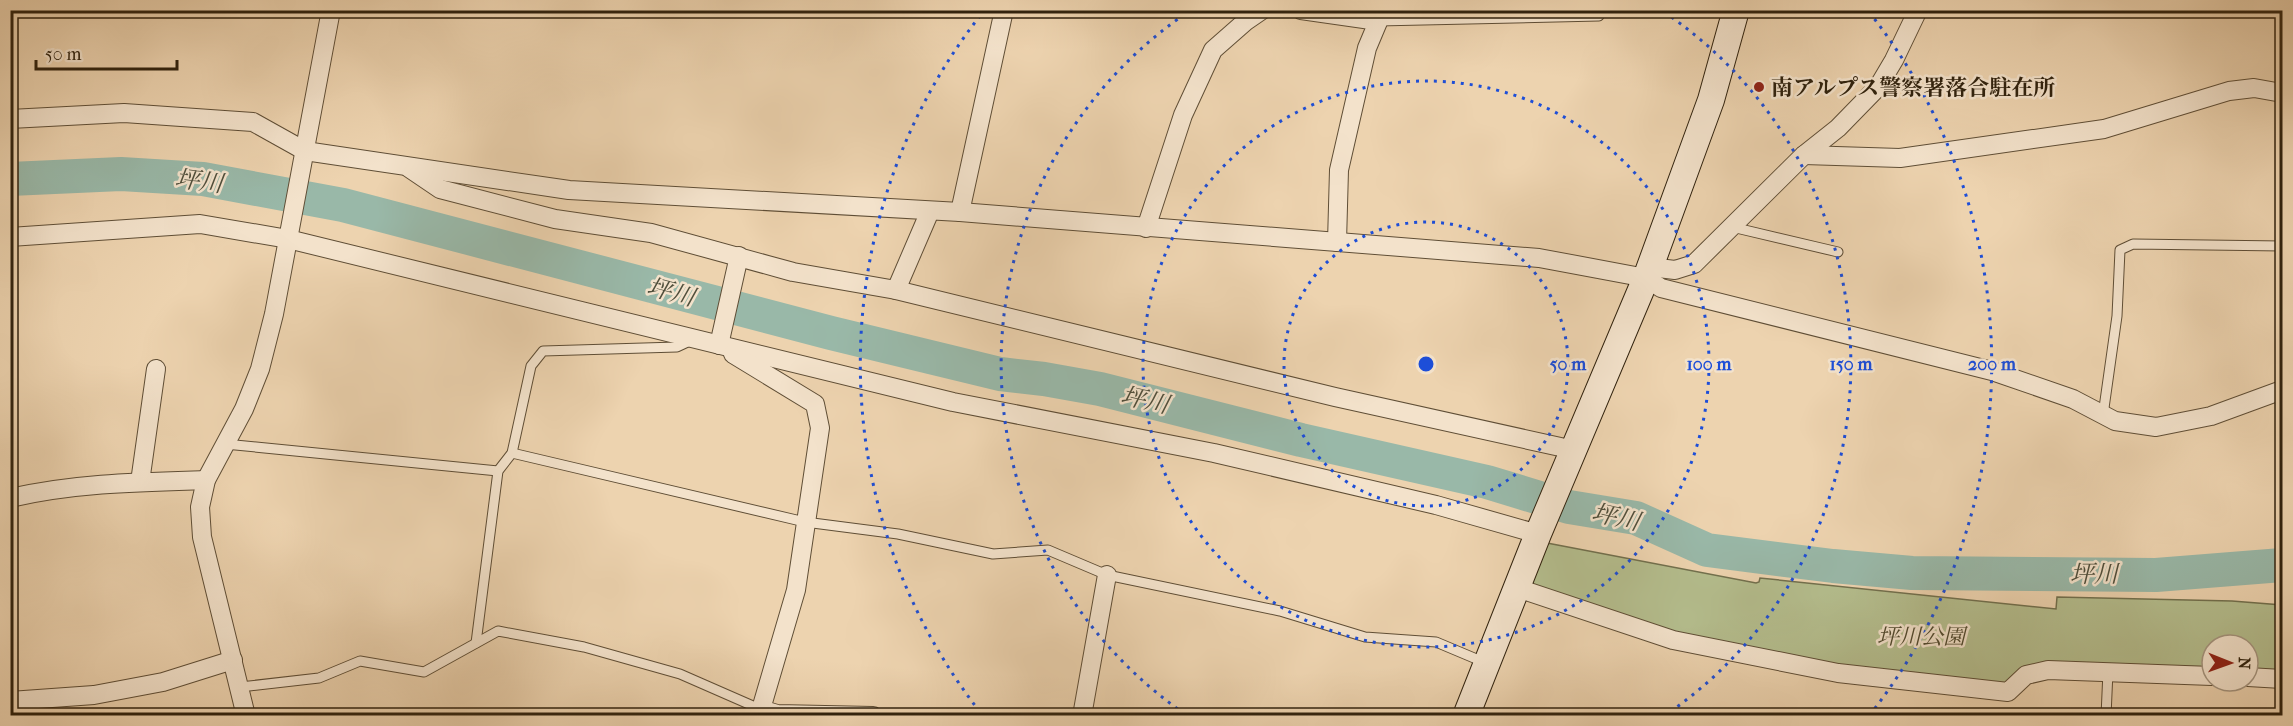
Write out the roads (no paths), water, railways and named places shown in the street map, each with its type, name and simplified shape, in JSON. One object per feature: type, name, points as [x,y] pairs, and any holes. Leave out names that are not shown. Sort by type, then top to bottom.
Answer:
[{"type":"street","points":[[246,716],[201,537],[200,507],[206,480],[244,409],[260,369],[274,314],[331,10]]},
{"type":"street","points":[[960,212],[1004,10]]},
{"type":"street","points":[[1146,228],[1184,115],[1213,50],[1262,10]]},
{"type":"street","points":[[1301,10],[1381,16],[1366,48],[1339,170],[1337,242]]},
{"type":"street","points":[[1466,716],[1648,272],[1711,100],[1736,10]]},
{"type":"street","points":[[10,119],[124,113],[253,122],[305,151],[568,190],[960,212],[1539,258],[1648,272],[1675,270],[1694,264],[1804,155],[1838,128],[1878,87],[1918,10]]},
{"type":"street","points":[[1804,155],[1900,158],[2104,129],[2229,92],[2254,88],[2283,93]]},
{"type":"street","points":[[405,165],[440,189],[555,219],[651,233],[737,263],[896,290],[1572,454]]},
{"type":"street","points":[[896,290],[930,211]]},
{"type":"street","points":[[10,237],[200,224],[289,233],[692,339],[720,340],[952,402],[1214,453],[1541,529]]},
{"type":"street","points":[[720,340],[737,263]]},
{"type":"street","points":[[1648,272],[1662,288],[1992,371],[2073,399],[2115,421],[2156,428],[2211,416],[2283,390]]},
{"type":"street","points":[[720,340],[815,404],[820,428],[796,590],[759,712],[873,716]]},
{"type":"street","points":[[140,482],[156,369]]},
{"type":"street","points":[[10,498],[38,491],[103,483],[206,480]]},
{"type":"street","points":[[1082,716],[1107,575]]},
{"type":"street","points":[[1517,588],[1673,640],[1838,673],[2008,692],[2026,675],[2049,670],[2200,675]]},
{"type":"street","points":[[10,701],[94,695],[164,682],[233,660]]},
{"type":"street","points":[[2260,678],[2283,679]]},
{"type":"lane","points":[[1381,16],[1599,16]]},
{"type":"lane","points":[[1732,227],[1838,252]]},
{"type":"lane","points":[[2103,415],[2117,316],[2120,250],[2133,244],[2283,246]]},
{"type":"lane","points":[[476,643],[498,471],[512,453],[531,366],[543,351],[677,347],[692,339]]},
{"type":"lane","points":[[225,444],[498,471]]},
{"type":"lane","points":[[512,453],[805,522],[898,534],[993,554],[1048,550],[1107,575],[1280,611],[1365,637],[1436,642],[1487,664]]},
{"type":"lane","points":[[240,687],[319,678],[360,661],[424,672],[498,631],[584,647],[680,674],[759,712]]},
{"type":"lane","points":[[2106,716],[2108,671]]},
{"type":"waterway","name":"坪川","points":[[10,179],[121,174],[203,179],[343,205],[831,333],[1000,374],[1100,389],[1301,440],[1487,482],[1569,507],[1636,518],[1707,550],[1833,566],[1912,573],[2156,575],[2282,565]]},
{"type":"place","name":"南アルプス警察署落合駐在所","points":[[1759,87]]},
{"type":"park label","name":"坪川公園","points":[[1921,636]]}]
